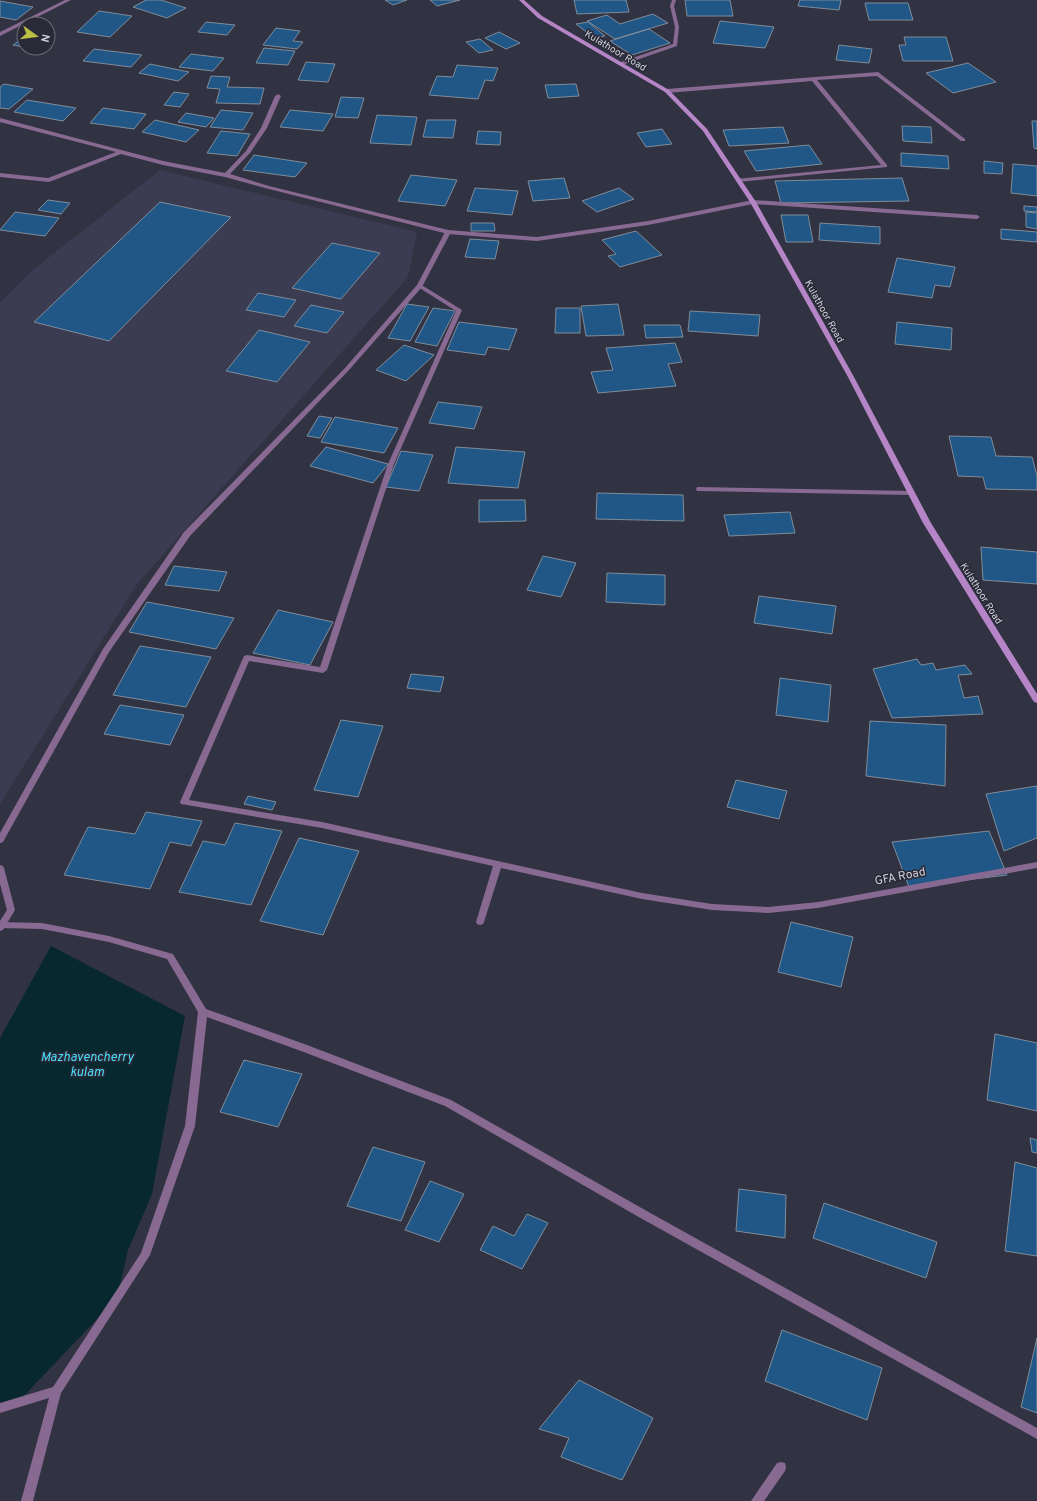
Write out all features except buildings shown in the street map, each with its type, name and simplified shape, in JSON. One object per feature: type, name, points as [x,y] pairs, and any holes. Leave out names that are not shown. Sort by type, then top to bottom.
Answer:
[{"type":"main road","name":"Kulathoor Road","points":[[521,0],[540,17],[667,91],[705,130],[753,202],[851,377],[931,530],[1037,700]]},
{"type":"street","points":[[0,34],[69,0]]},
{"type":"street","points":[[620,64],[675,45],[677,27],[672,6],[674,0]]},
{"type":"street","points":[[667,91],[878,74],[963,140]]},
{"type":"street","points":[[738,180],[885,166],[813,79]]},
{"type":"street","points":[[226,175],[248,152],[264,128],[278,96]]},
{"type":"street","points":[[0,129],[3,121],[163,163],[226,175],[267,187],[448,232],[537,239],[648,223],[753,202],[977,217]]},
{"type":"street","points":[[0,175],[49,180],[121,152]]},
{"type":"street","points":[[0,840],[106,652],[187,534],[347,370],[420,286],[448,232]]},
{"type":"street","name":"GFA Road","points":[[420,286],[459,310],[391,464],[323,670],[247,658],[184,802],[322,826],[642,896],[712,907],[768,910],[818,904],[1037,864]]},
{"type":"street","points":[[699,489],[911,493]]},
{"type":"street","points":[[480,922],[498,864]]},
{"type":"street","points":[[0,868],[11,910],[0,926]]},
{"type":"street","points":[[0,926],[42,926],[109,939],[170,956],[203,1012],[190,1126],[145,1255],[56,1390],[27,1501]]},
{"type":"street","points":[[203,1012],[304,1048],[448,1103],[641,1213],[1037,1434]]},
{"type":"street","points":[[0,1408],[56,1390]]},
{"type":"street","points":[[757,1501],[780,1467]]},
{"type":"shaded area","points":[[160,170],[417,232],[408,277],[137,584],[0,804],[0,303],[34,269]]},
{"type":"water","name":"Mazhavencherry kulam","points":[[51,946],[185,1016],[152,1194],[128,1250],[117,1298],[19,1401],[0,1412],[0,1038]]}]
